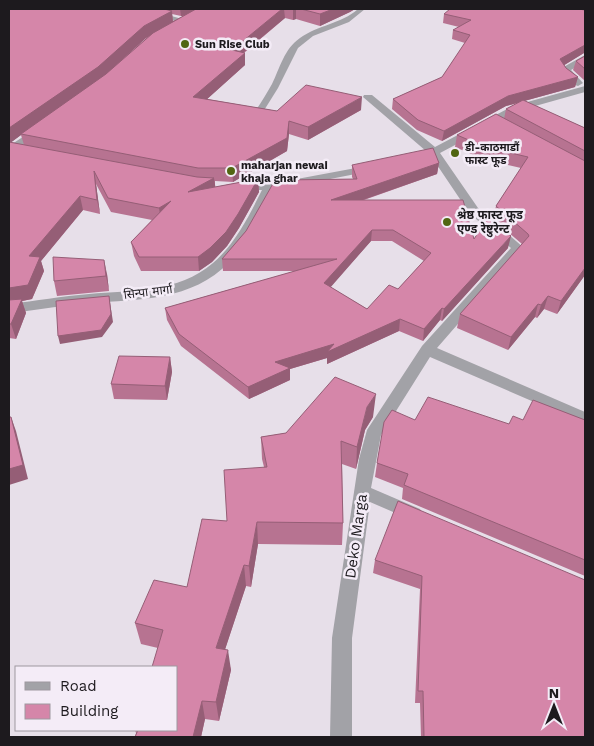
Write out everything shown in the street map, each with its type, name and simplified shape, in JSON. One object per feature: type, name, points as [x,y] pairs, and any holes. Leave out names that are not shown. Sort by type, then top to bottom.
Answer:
[{"type":"street","points":[[138,9],[189,19],[171,29]]},
{"type":"street","points":[[585,58],[565,69],[585,89]]},
{"type":"street","points":[[417,157],[434,152],[517,108],[585,89]]},
{"type":"street","points":[[368,97],[434,152]]},
{"type":"street","points":[[9,150],[50,122]]},
{"type":"street","points":[[9,150],[30,152]]},
{"type":"street","name":"Deko Marga","points":[[342,737],[342,638],[373,434],[427,350],[518,248],[474,210],[434,152]]},
{"type":"street","points":[[226,187],[270,187],[384,166]]},
{"type":"street","name":"सिन्पा मार्गा","points":[[9,309],[72,300],[144,295],[173,291],[185,286],[208,273],[231,252],[251,222],[270,187]]},
{"type":"street","points":[[427,350],[585,418]]},
{"type":"street","points":[[363,492],[434,522]]},
{"type":"lane","points":[[260,110],[295,46],[314,33],[352,18],[362,9]]},
{"type":"lane","points":[[492,120],[506,128]]},
{"type":"building","points":[[9,9],[164,9],[172,11],[144,26],[98,67],[9,128]]},
{"type":"building","points":[[196,9],[282,9],[232,50],[245,53],[193,97],[277,111],[306,85],[362,97],[308,127],[289,121],[287,138],[232,168],[198,168],[21,134],[106,74],[153,33]]},
{"type":"building","points":[[301,9],[333,9],[320,14]]},
{"type":"building","points":[[450,9],[585,10],[585,45],[560,59],[566,68],[578,77],[508,96],[444,131],[418,120],[393,99],[442,77],[470,35],[453,30],[471,20],[444,14]]},
{"type":"building","points":[[585,56],[585,69],[576,61]]},
{"type":"building","points":[[523,100],[585,128],[585,151],[506,109]]},
{"type":"building","points":[[496,114],[585,161],[585,268],[561,301],[548,296],[541,305],[538,304],[511,337],[460,314],[529,236],[496,206],[528,157],[485,147],[457,135]]},
{"type":"building","points":[[9,142],[197,177],[214,178],[188,192],[258,179],[226,232],[198,257],[139,257],[131,242],[171,201],[159,208],[108,198],[94,171],[97,200],[80,196],[29,256],[40,257],[28,285],[9,288]]},
{"type":"building","points":[[433,148],[439,163],[331,200],[463,200],[474,239],[488,218],[511,236],[424,329],[400,319],[327,352],[334,344],[275,362],[290,368],[248,387],[179,334],[165,308],[337,259],[222,259],[246,231],[275,180],[357,179],[352,165]],"holes":[[[372,230],[393,230],[431,253],[398,289],[389,285],[367,309],[324,283]]]},
{"type":"building","points":[[53,257],[104,260],[106,276],[54,281]]},
{"type":"building","points":[[109,296],[111,314],[101,330],[58,336],[56,301]]},
{"type":"building","points":[[22,299],[11,324],[9,324],[9,300]]},
{"type":"building","points":[[119,356],[170,357],[165,386],[111,384]]},
{"type":"building","points":[[335,377],[376,394],[367,407],[357,447],[341,441],[343,523],[257,522],[249,566],[244,565],[216,648],[228,650],[216,702],[202,701],[193,737],[135,737],[138,731],[178,731],[178,666],[152,666],[163,630],[135,623],[154,580],[187,587],[202,519],[227,521],[224,470],[267,467],[261,437],[286,433]]},
{"type":"building","points":[[428,397],[509,424],[513,416],[523,420],[533,400],[585,420],[585,560],[404,485],[408,474],[377,463],[384,422],[392,410],[415,420]]},
{"type":"building","points":[[9,417],[11,417],[23,465],[9,469]]},
{"type":"building","points":[[398,501],[585,580],[585,737],[424,737],[423,691],[418,691],[422,576],[375,560]]},
{"type":"place","name":"Sun Rise Club","points":[[185,44]]},
{"type":"place","name":"डी-काठमाडौं फास्ट फूड","points":[[455,153]]},
{"type":"place","name":"maharjan newai khaja ghar","points":[[231,171]]},
{"type":"place","name":"श्रेष्ठ फास्ट फूड एण्ड रेष्टुरेन्ट","points":[[447,222]]}]
